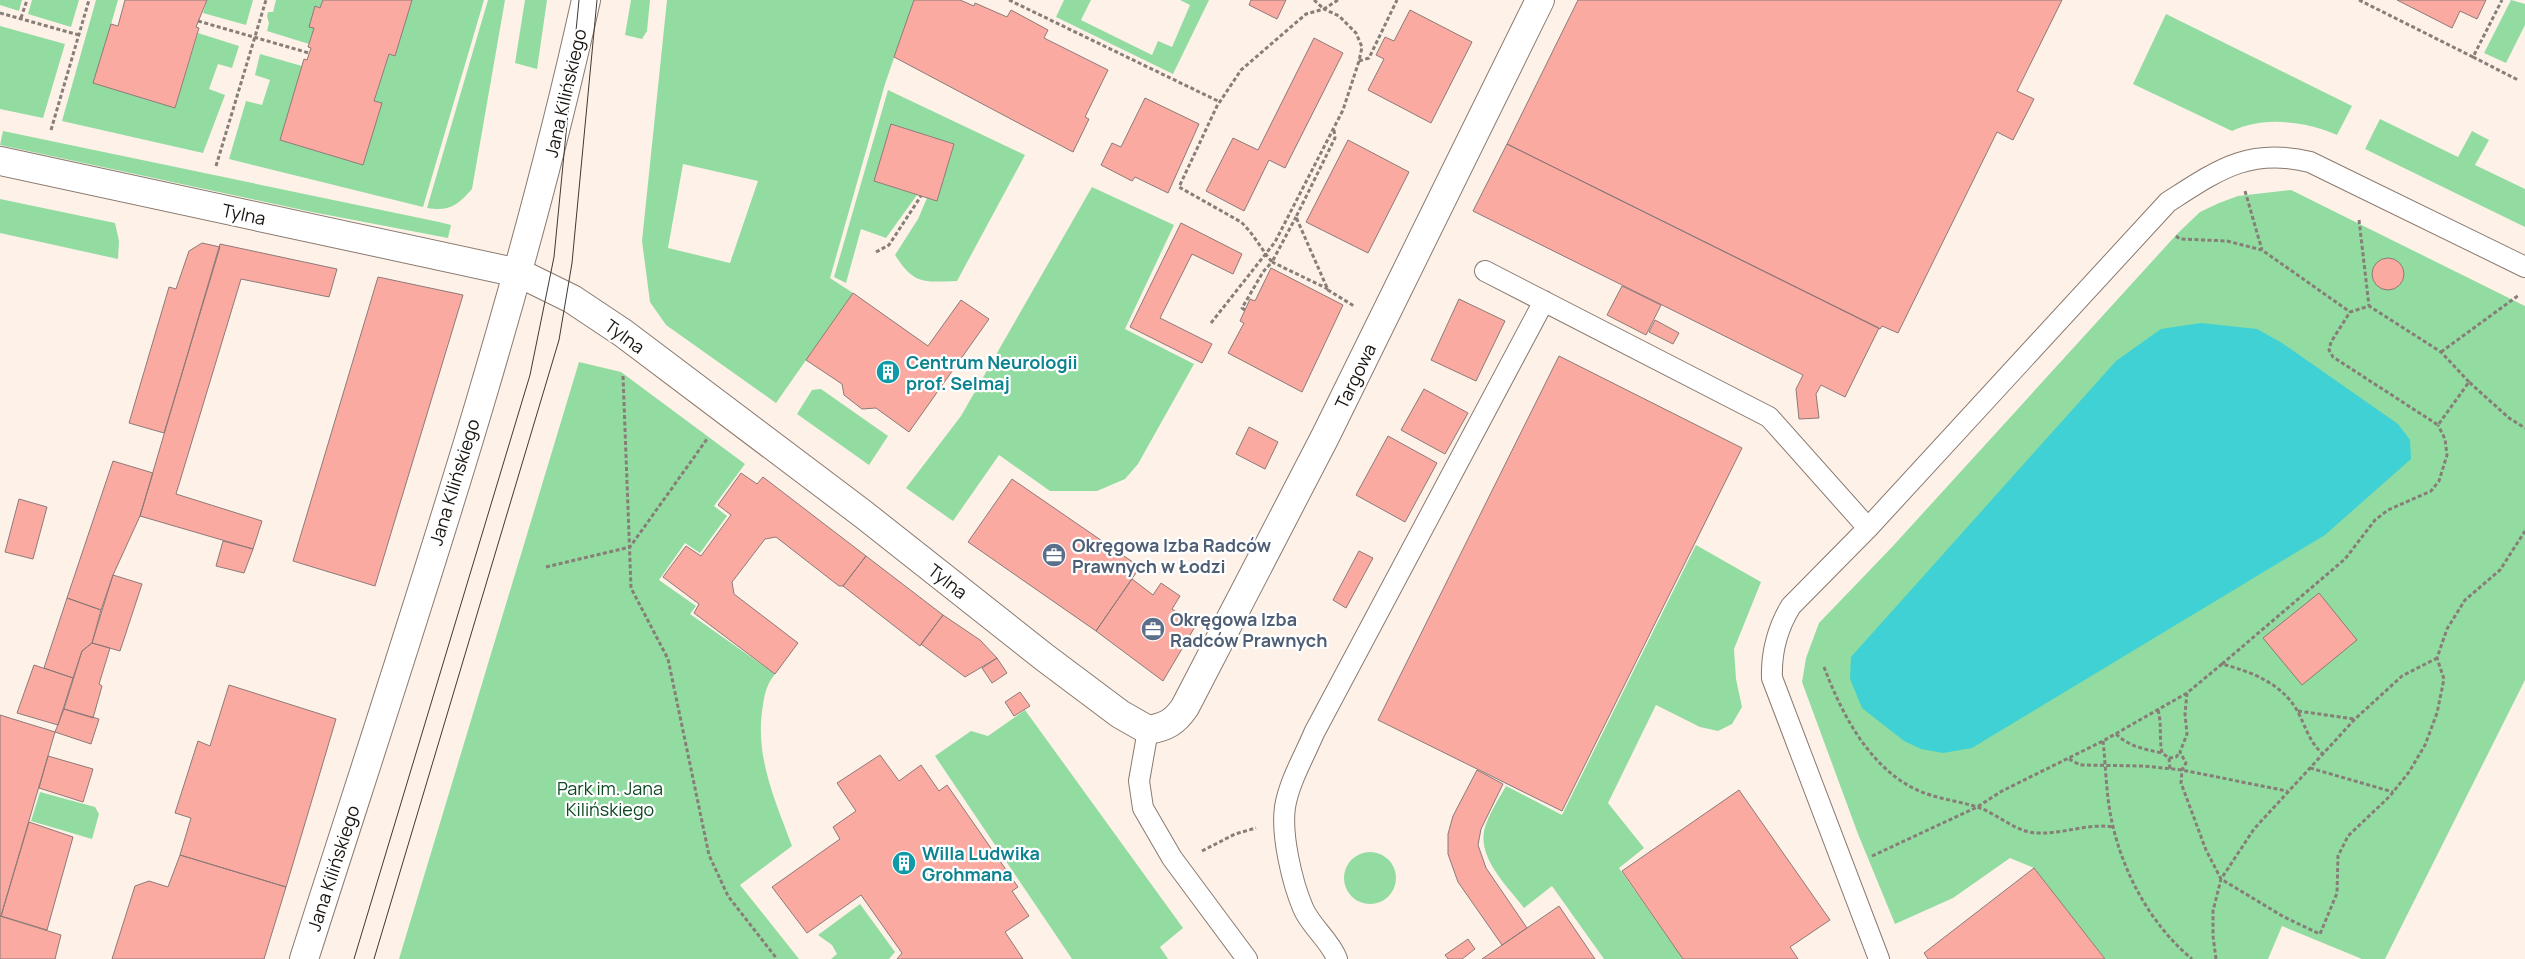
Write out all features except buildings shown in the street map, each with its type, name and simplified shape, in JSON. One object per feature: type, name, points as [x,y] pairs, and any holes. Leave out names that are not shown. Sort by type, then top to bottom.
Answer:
[{"type":"street","name":"Jana Kilińskiego","points":[[304,959],[519,273],[564,101],[586,0]]},
{"type":"street","name":"Targowa","points":[[1148,730],[1168,726],[1178,718],[1186,707],[1325,437],[1540,0]]},
{"type":"street","name":"Tylna","points":[[0,161],[519,273],[572,300],[623,333],[863,514],[1044,657],[1120,714],[1148,730]]},
{"type":"lane","points":[[1879,959],[1772,678],[1771,660],[1783,620],[1791,606],[1868,528],[2168,202],[2213,173],[2235,164],[2285,156],[2310,162],[2525,267]]},
{"type":"lane","points":[[1485,271],[1769,417],[1868,528]]},
{"type":"lane","points":[[1337,959],[1304,908],[1285,830],[1285,808],[1290,788],[1314,733],[1544,301]]},
{"type":"lane","points":[[1148,730],[1139,781],[1143,808],[1177,864],[1248,959]]},
{"type":"path","points":[[21,18],[26,0]]},
{"type":"path","points":[[51,130],[89,0]]},
{"type":"path","points":[[216,166],[266,0]]},
{"type":"path","points":[[1009,0],[1220,102]]},
{"type":"path","points":[[1210,323],[1266,255],[1274,242],[1343,110],[1359,61],[1362,47],[1356,33],[1339,16],[1324,9],[1314,0]]},
{"type":"path","points":[[1338,0],[1324,9],[1306,14],[1285,30],[1241,70],[1220,102],[1179,187],[1241,222],[1272,262],[1328,290],[1356,308]]},
{"type":"path","points":[[1359,61],[1369,58],[1397,0]]},
{"type":"path","points":[[2359,0],[2518,80]]},
{"type":"path","points":[[2473,57],[2502,0]]},
{"type":"path","points":[[0,12],[79,35]]},
{"type":"path","points":[[198,21],[309,53]]},
{"type":"path","points":[[1245,310],[1242,308],[1263,272],[1272,262],[1335,138],[1334,129]]},
{"type":"path","points":[[2243,186],[2262,250]]},
{"type":"path","points":[[876,252],[889,245],[921,196]]},
{"type":"path","points":[[2358,213],[2369,306]]},
{"type":"path","points":[[1296,217],[1328,290]]},
{"type":"path","points":[[2170,232],[2180,239],[2228,241],[2262,250],[2350,312]]},
{"type":"path","points":[[2441,352],[2521,294]]},
{"type":"path","points":[[1844,868],[1977,807],[2002,792],[2116,734],[2187,693],[2345,560],[2375,520],[2388,510],[2431,491],[2439,481],[2445,467],[2447,454],[2438,425],[2333,357],[2329,350],[2331,342],[2350,312],[2369,306]]},
{"type":"path","points":[[2369,306],[2441,352],[2469,382],[2509,418],[2525,428]]},
{"type":"path","points":[[623,367],[631,588],[668,659],[710,855],[728,896],[777,959]]},
{"type":"path","points":[[2438,425],[2469,382]]},
{"type":"path","points":[[546,567],[630,547],[727,411]]},
{"type":"path","points":[[2180,752],[2186,762],[2182,770],[2181,783],[2206,850],[2221,879],[2284,917],[2320,934],[2337,893],[2338,856],[2348,836],[2393,792],[2409,772],[2425,745],[2437,713],[2444,680],[2437,658],[2447,629],[2465,600],[2500,570],[2525,531]]},
{"type":"path","points":[[2216,959],[2212,911],[2221,879],[2254,829],[2355,719],[2402,676],[2437,658]]},
{"type":"path","points":[[2222,664],[2246,670],[2271,682],[2298,711],[2316,748],[2323,754]]},
{"type":"path","points":[[1824,667],[1831,686],[1866,748],[1880,763],[1912,787],[1950,802],[1977,807],[1996,815],[2017,828],[2037,834],[2091,826],[2113,827]]},
{"type":"path","points":[[2116,734],[2125,743],[2162,753],[2169,758],[2176,757],[2187,734],[2185,714],[2187,693]]},
{"type":"path","points":[[2158,710],[2161,723],[2160,739],[2162,753]]},
{"type":"path","points":[[2298,711],[2355,719]]},
{"type":"path","points":[[2103,741],[2113,827],[2125,863],[2143,902],[2178,947],[2192,959]]},
{"type":"path","points":[[2069,758],[2080,765],[2182,770],[2288,791]]},
{"type":"path","points":[[2169,758],[2170,769]]},
{"type":"path","points":[[2309,768],[2393,792]]},
{"type":"path","points":[[1177,864],[1235,834],[1264,826],[1285,830]]},
{"type":"path","points":[[769,959],[774,955]]},
{"type":"green space","points":[[0,0],[22,0],[19,11],[0,5]]},
{"type":"green space","points":[[32,0],[79,0],[71,27],[28,14]]},
{"type":"green space","points":[[96,0],[118,0],[94,83],[175,108],[198,33],[239,46],[232,68],[218,64],[209,89],[225,95],[203,153],[62,121]]},
{"type":"green space","points":[[207,0],[253,0],[246,25],[203,13]]},
{"type":"green space","points":[[276,0],[323,0],[320,8],[315,6],[310,27],[314,28],[309,44],[267,31],[269,23],[268,12],[273,12]]},
{"type":"green space","points":[[412,0],[484,0],[423,207],[229,159],[246,101],[262,105],[270,80],[255,75],[260,54],[302,66],[280,140],[363,165],[374,101],[389,54],[394,56]]},
{"type":"green space","points":[[488,0],[505,0],[472,189],[452,206],[441,209],[427,208]]},
{"type":"green space","points":[[525,0],[547,0],[537,69],[515,63]]},
{"type":"green space","points":[[631,0],[650,0],[647,31],[642,39],[625,35]]},
{"type":"green space","points":[[667,0],[914,0],[885,84],[830,278],[853,293],[776,403],[666,325],[650,302],[642,241]],"holes":[[[683,164],[758,181],[730,263],[668,248]]]},
{"type":"green space","points":[[1064,0],[1091,0],[1081,20],[1152,55],[1158,41],[1172,47],[1190,5],[1180,0],[1209,0],[1173,74],[1056,17]]},
{"type":"green space","points":[[2511,0],[2525,4],[2525,25],[2506,63],[2484,53]]},
{"type":"green space","points":[[2166,14],[2352,106],[2337,135],[2312,126],[2284,122],[2257,123],[2232,131],[2133,84]]},
{"type":"green space","points":[[0,26],[65,44],[43,118],[0,109]]},
{"type":"green space","points":[[888,90],[1025,155],[957,281],[936,282],[921,280],[908,272],[895,255],[918,219],[927,198],[937,201],[954,144],[891,124],[874,181],[917,195],[886,238],[861,229],[846,283],[834,277]]},
{"type":"green space","points":[[2380,119],[2458,157],[2472,131],[2489,140],[2475,165],[2525,189],[2525,227],[2365,149]]},
{"type":"green space","points":[[3,131],[451,225],[448,238],[312,212],[0,145]]},
{"type":"green space","points":[[1092,187],[1174,225],[1125,329],[1194,364],[1138,464],[1125,479],[1097,491],[1050,491],[999,455],[953,521],[906,488],[961,416]]},
{"type":"green space","points":[[2291,190],[2525,306],[2525,680],[2385,959],[2362,959],[2282,926],[2268,959],[2105,959],[2034,868],[2010,858],[1953,898],[1895,924],[1858,834],[1802,682],[1806,658],[1819,623],[1893,546],[2178,233],[2200,212],[2238,196]]},
{"type":"green space","points":[[0,199],[115,223],[119,241],[118,259],[0,233]]},
{"type":"green space","name":"Park im. Jana Kilińskiego","points":[[579,362],[621,372],[745,464],[714,506],[727,516],[700,553],[685,543],[659,580],[696,606],[690,614],[775,674],[768,685],[763,705],[761,742],[773,794],[792,846],[740,885],[799,959],[399,959]]},
{"type":"green space","points":[[821,389],[888,436],[869,465],[797,414],[812,390]]},
{"type":"green space","points":[[1696,545],[1761,582],[1734,649],[1736,679],[1742,707],[1732,724],[1718,731],[1700,727],[1656,705],[1608,803],[1644,848],[1619,868],[1683,959],[1604,959],[1552,886],[1524,908],[1501,880],[1488,859],[1483,836],[1486,824],[1506,786],[1562,815]]},
{"type":"green space","points":[[1025,710],[1183,928],[1160,947],[1168,959],[1072,959],[935,756],[971,731],[988,736]]},
{"type":"green space","points":[[40,792],[95,807],[99,814],[92,839],[31,821]]},
{"type":"green space","points":[[1370,852],[1380,854],[1388,860],[1394,868],[1396,878],[1394,888],[1388,896],[1380,902],[1370,904],[1360,902],[1352,896],[1346,888],[1344,878],[1346,868],[1352,860],[1360,854]]},
{"type":"green space","points":[[860,904],[895,952],[889,959],[831,959],[837,954],[832,945],[818,935]]},
{"type":"water","points":[[2201,323],[2257,329],[2282,343],[2398,424],[2410,440],[2411,459],[2325,535],[1972,748],[1943,753],[1921,749],[1904,741],[1862,708],[1850,679],[1851,657],[2116,361],[2161,329]]},
{"type":"tram line","points":[[354,959],[530,375],[554,257],[579,0]]},
{"type":"tram line","points":[[374,959],[559,340],[572,263],[597,0]]},
{"type":"place","name":"Centrum Neurologii prof. Selmaj","points":[[888,372]]},
{"type":"place","name":"Okręgowa Izba Radców Prawnych w Łodzi","points":[[1054,555]]},
{"type":"place","name":"Okręgowa Izba Radców Prawnych","points":[[1153,629]]},
{"type":"place","name":"Willa Ludwika Grohmana","points":[[904,863]]}]
